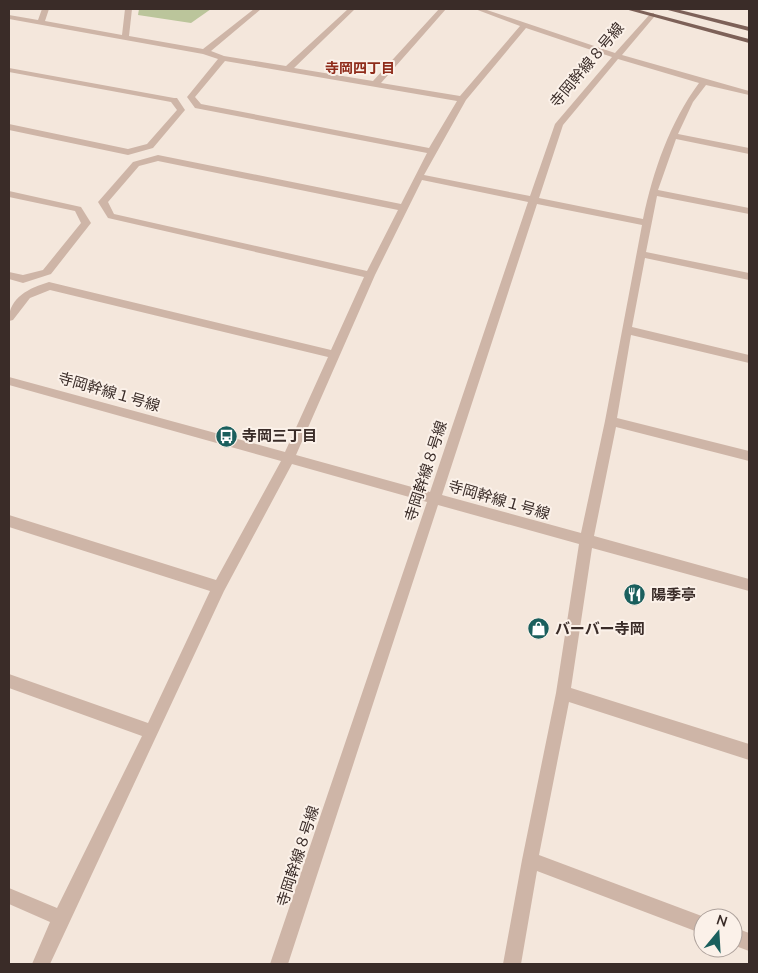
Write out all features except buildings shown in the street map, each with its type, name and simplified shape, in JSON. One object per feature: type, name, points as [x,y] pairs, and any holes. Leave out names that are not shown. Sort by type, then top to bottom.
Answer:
[{"type":"main road","points":[[629,9],[749,41]]},
{"type":"main road","points":[[668,9],[749,29]]},
{"type":"street","points":[[41,22],[45,9]]},
{"type":"street","points":[[125,38],[129,9]]},
{"type":"street","points":[[206,52],[258,9]]},
{"type":"street","points":[[288,69],[352,9]]},
{"type":"street","points":[[375,84],[443,9]]},
{"type":"street","points":[[478,9],[615,56],[749,93]]},
{"type":"street","name":"寺岡幹線８号線","points":[[279,964],[559,124],[650,15]]},
{"type":"street","points":[[9,17],[206,52],[223,58],[462,99]]},
{"type":"street","points":[[41,964],[61,918],[152,732],[219,587],[288,458],[370,275],[432,151],[462,99],[525,25]]},
{"type":"street","points":[[223,58],[191,97],[198,106],[432,151]]},
{"type":"street","points":[[9,70],[174,100],[181,110],[150,146],[128,152],[9,127]]},
{"type":"street","points":[[512,964],[530,860],[563,693],[586,541],[611,421],[626,330],[653,192],[672,136],[689,102],[704,82]]},
{"type":"street","points":[[672,136],[749,151]]},
{"type":"street","points":[[370,275],[111,216],[103,202],[136,164],[158,158],[403,208]]},
{"type":"street","points":[[419,177],[647,223]]},
{"type":"street","points":[[653,192],[749,211]]},
{"type":"street","points":[[9,194],[78,209],[86,223],[47,272],[23,279],[9,276]]},
{"type":"street","points":[[642,254],[749,277]]},
{"type":"street","points":[[9,317],[26,295],[50,286],[335,355]]},
{"type":"street","points":[[626,330],[749,359]]},
{"type":"street","name":"寺岡幹線１号線","points":[[9,381],[749,585]]},
{"type":"street","points":[[611,421],[749,456]]},
{"type":"street","points":[[9,521],[219,587]]},
{"type":"street","points":[[9,681],[152,732]]},
{"type":"street","points":[[563,693],[749,752]]},
{"type":"street","points":[[530,860],[693,921]]},
{"type":"street","points":[[9,896],[61,918]]},
{"type":"green space","points":[[139,9],[211,9],[191,23],[138,15]]},
{"type":"place","name":"寺岡三丁目","points":[[226,436]]},
{"type":"place","name":"陽季亭","points":[[635,595]]},
{"type":"place","name":"バーバー寺岡","points":[[539,629]]},
{"type":"district","name":"寺岡四丁目","points":[[360,68]]}]
